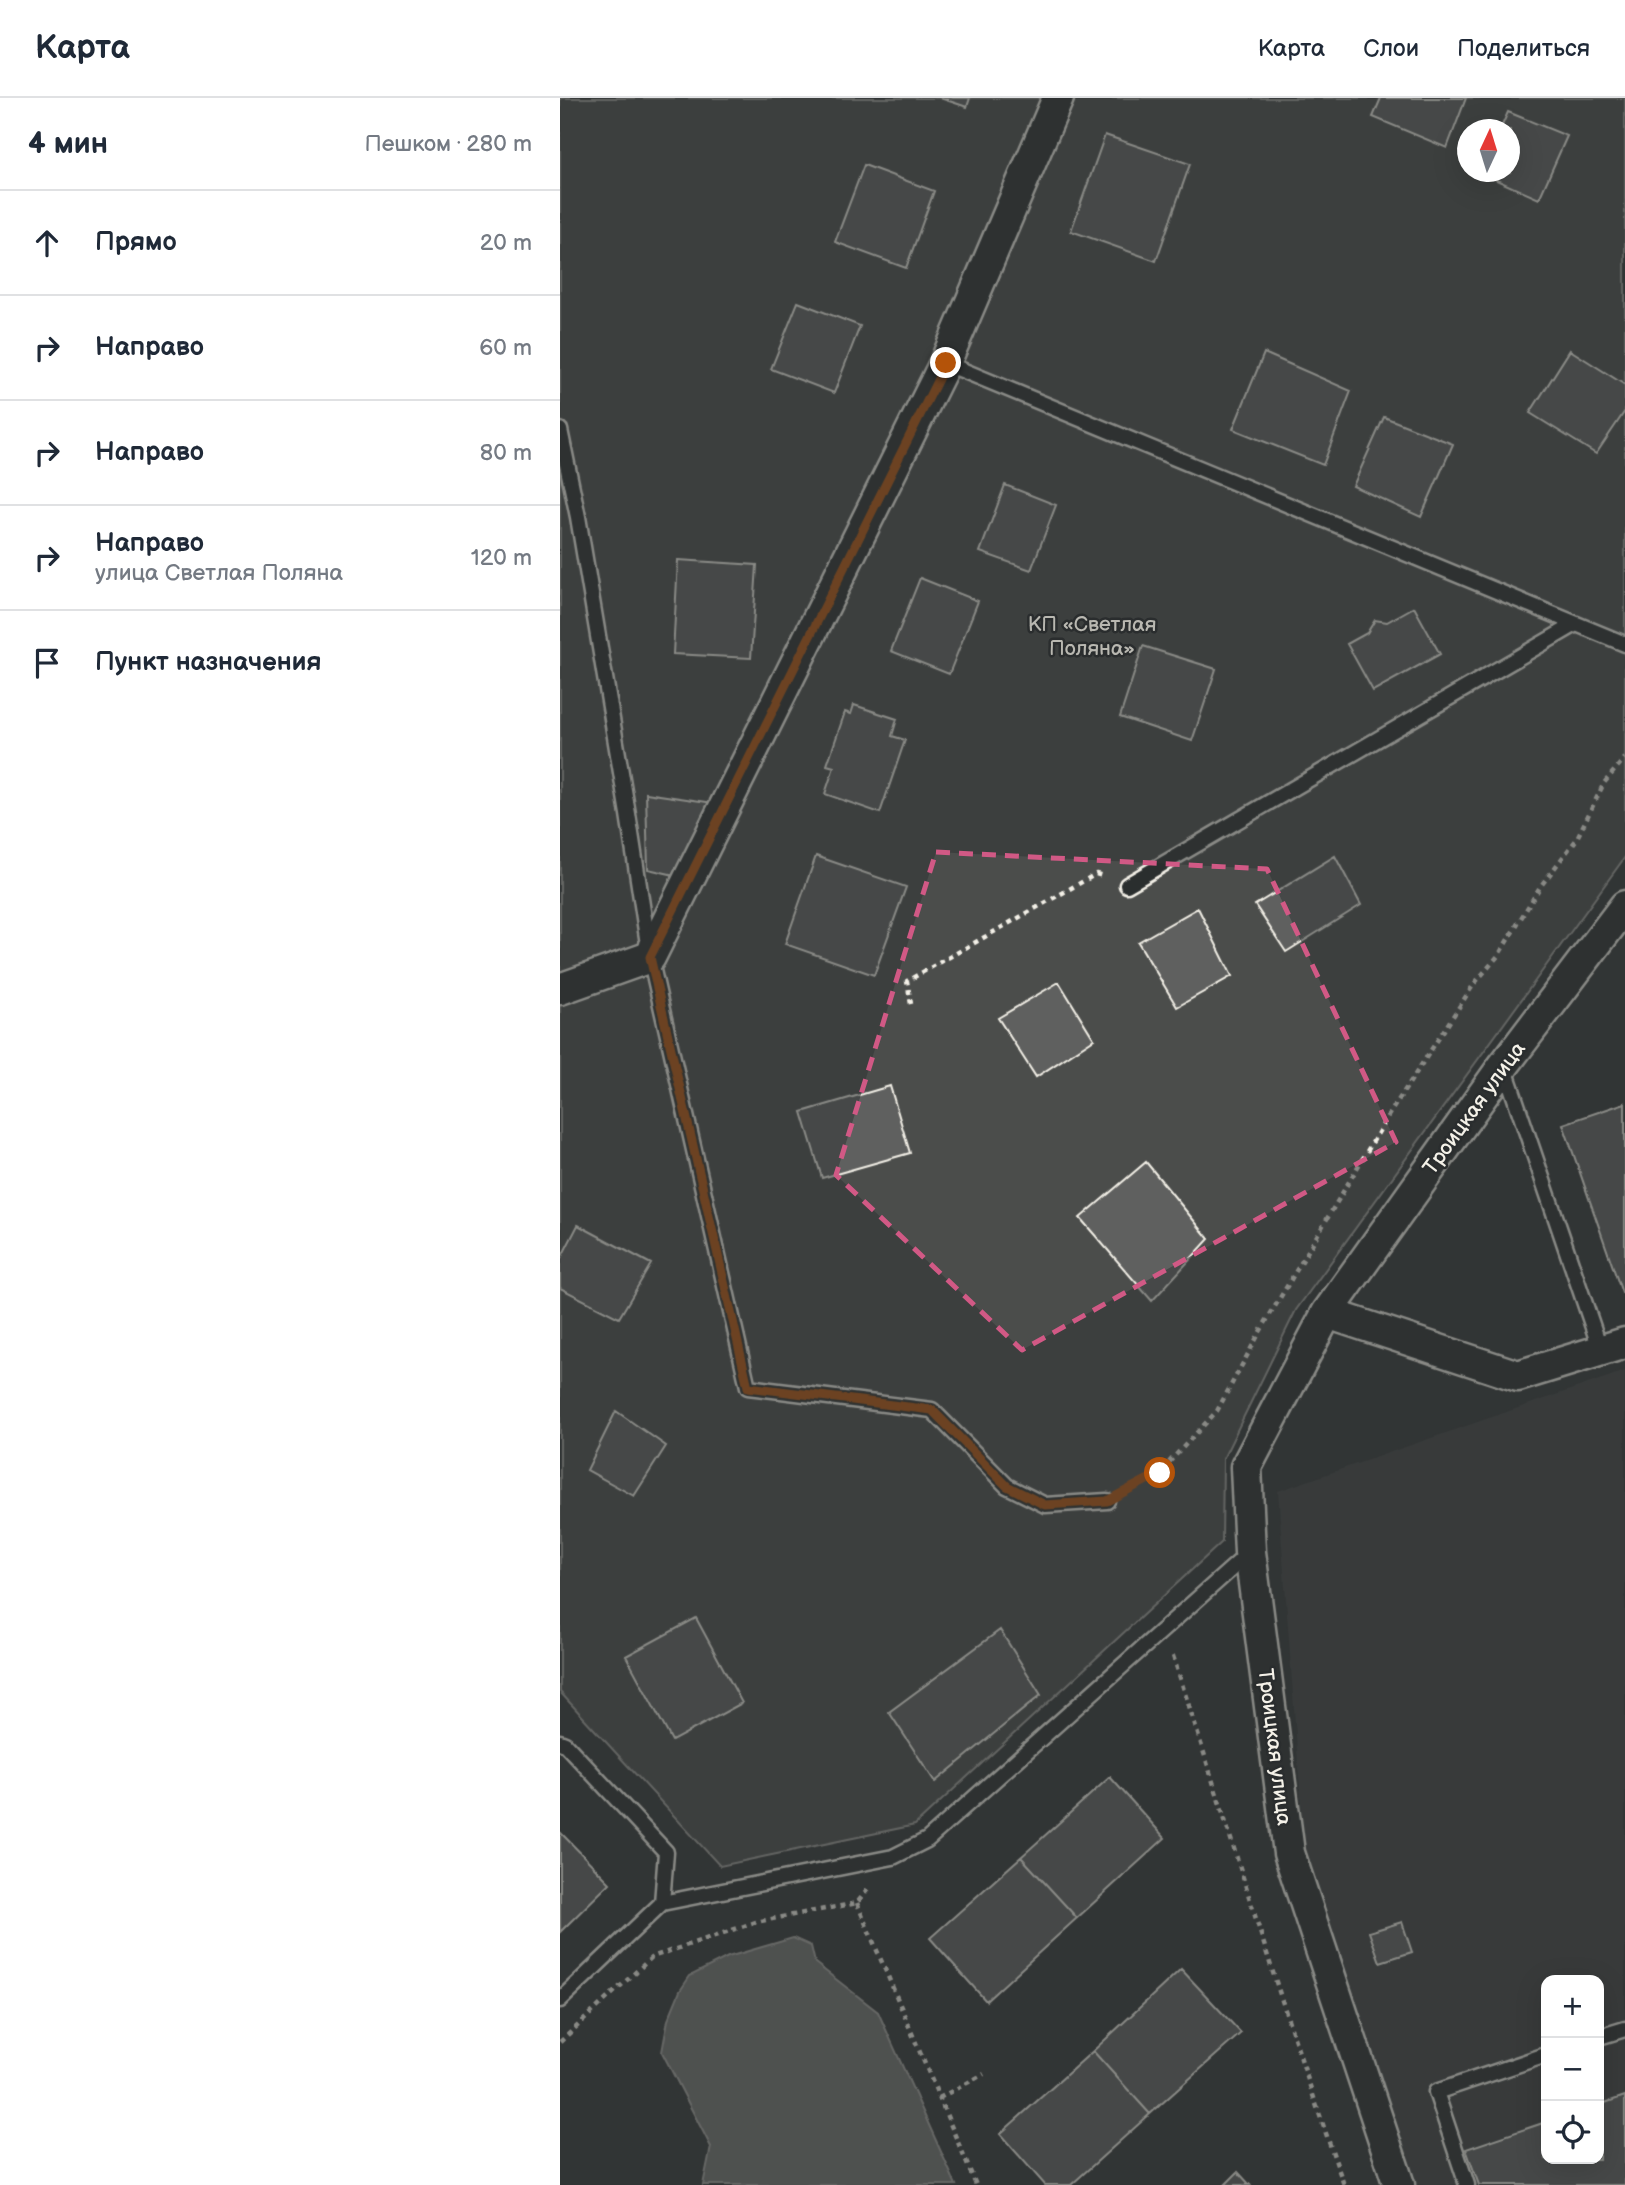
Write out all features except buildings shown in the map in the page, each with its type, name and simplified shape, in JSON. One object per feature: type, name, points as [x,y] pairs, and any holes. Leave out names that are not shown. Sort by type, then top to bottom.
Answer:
[{"type":"street","points":[[560,989],[650,957],[946,363],[1058,98]]},
{"type":"street","name":"Троицкая улица","points":[[1399,2185],[1289,1853],[1250,1552],[1246,1467],[1327,1312],[1504,1065],[1625,906]]},
{"type":"street","points":[[1327,1312],[1518,1376],[1613,1347]]},
{"type":"lane","points":[[946,363],[1625,645]]},
{"type":"lane","points":[[560,430],[587,571],[650,957],[748,1387],[932,1410],[1007,1486],[1045,1505],[1107,1501]]},
{"type":"lane","points":[[1128,885],[1576,624]]},
{"type":"lane","points":[[1504,1065],[1613,1347]]},
{"type":"lane","points":[[560,2000],[662,1903],[893,1857],[927,1840],[1250,1552]]},
{"type":"lane","points":[[560,1742],[565,1744],[666,1852],[662,1903]]},
{"type":"lane","points":[[1604,2035],[1625,2029]]},
{"type":"lane","points":[[1467,2185],[1436,2092],[1541,2057]]},
{"type":"path","points":[[1107,1501],[1160,1473],[1217,1411],[1268,1318],[1381,1127],[1474,984],[1498,957],[1540,887],[1576,840],[1604,783],[1625,758]]},
{"type":"path","points":[[911,1004],[907,981],[1096,874],[1128,885]]},
{"type":"path","points":[[1164,1628],[1297,2050],[1344,2185]]},
{"type":"path","points":[[560,2042],[652,1957],[756,1922],[857,1903],[893,1857]]},
{"type":"path","points":[[857,1903],[976,2185]]},
{"type":"path","points":[[939,2098],[984,2074]]},
{"type":"highlighted area","points":[[936,852],[1267,869],[1396,1142],[1022,1350],[836,1175]]},
{"type":"shaded area","points":[[1625,1371],[1625,2185],[1417,2185],[1305,1858],[1278,1491]]},
{"type":"shaded area","points":[[793,1938],[811,1946],[815,1963],[878,2012],[956,2185],[703,2185],[711,2147],[662,2052],[668,2020],[680,1991],[690,1976],[728,1957]]},
{"type":"green space","name":"КП «Светлая Поляна»","points":[[560,98],[1625,98],[1625,857],[1296,1310],[1223,1459],[1222,1542],[915,1825],[720,1866],[560,1692]]},
{"type":"route","points":[[946,363],[650,957],[748,1387],[932,1410],[1007,1486],[1045,1505],[1107,1501],[1160,1473]]}]
